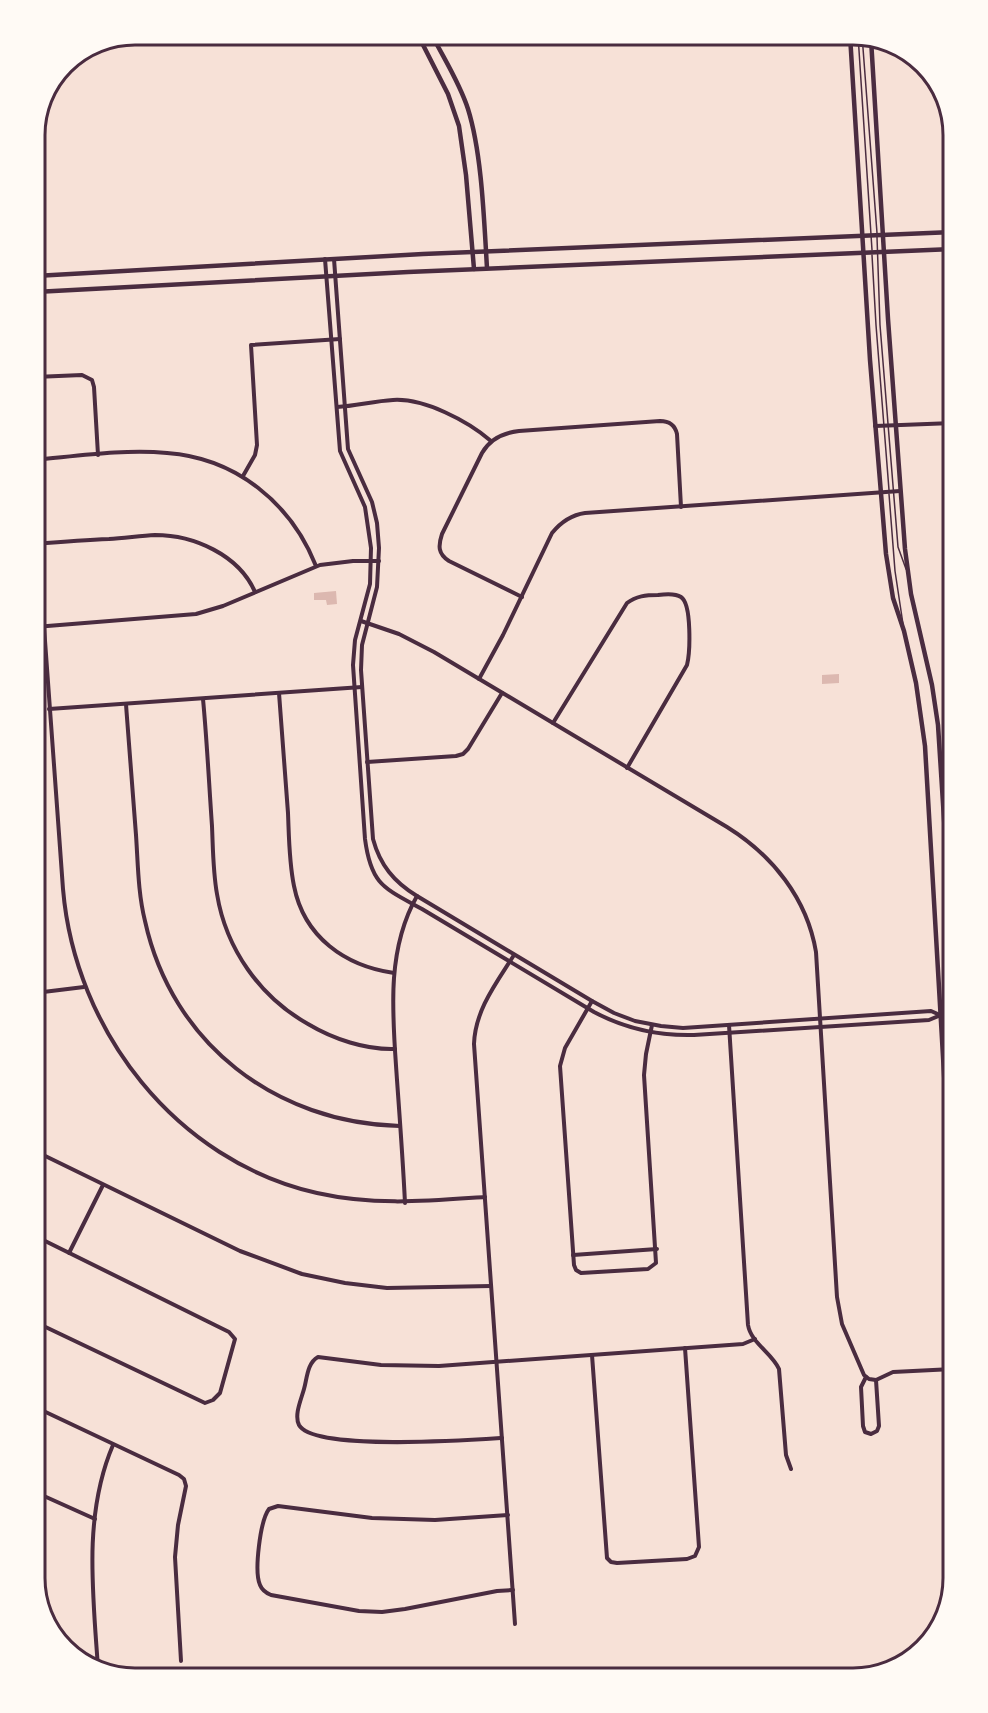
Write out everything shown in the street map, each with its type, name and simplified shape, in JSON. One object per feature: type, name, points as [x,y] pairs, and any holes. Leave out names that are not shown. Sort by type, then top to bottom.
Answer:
[{"type":"street","points":[[423,45],[448,94],[459,126],[474,269]]},
{"type":"street","points":[[437,45],[461,90],[471,119],[479,172],[487,268]]},
{"type":"street","points":[[851,45],[880,492],[887,567],[918,693],[924,746],[943,1048]]},
{"type":"street","points":[[873,47],[901,477],[900,491],[908,576],[932,685],[938,725],[943,798]]},
{"type":"street","points":[[45,275],[325,259],[943,232]]},
{"type":"street","points":[[45,291],[487,268],[943,249]]},
{"type":"street","points":[[325,259],[341,455],[365,507],[370,530],[372,561],[370,584],[353,653],[354,688],[369,861],[374,874],[386,889],[588,1008],[615,1022],[651,1032],[685,1036],[929,1020],[941,1015]]},
{"type":"street","points":[[334,259],[349,453],[366,489],[375,516],[379,561],[377,587],[361,651],[362,687],[375,846],[383,864],[392,876],[417,896],[592,1002],[620,1016],[652,1025],[690,1028],[931,1011],[941,1015]]},
{"type":"street","points":[[243,476],[255,455],[257,445],[251,345],[340,339]]},
{"type":"street","points":[[45,377],[82,375],[92,381],[98,455]]},
{"type":"street","points":[[337,407],[392,400],[416,401],[443,412],[491,441]]},
{"type":"street","points":[[522,597],[451,562],[443,557],[440,551],[442,534],[482,453],[491,441],[502,435],[519,431],[667,422],[673,425],[676,432],[681,507]]},
{"type":"street","points":[[875,426],[943,423]]},
{"type":"street","points":[[45,459],[148,452],[177,454],[212,462],[243,476],[266,493],[282,510],[303,541],[315,566]]},
{"type":"street","points":[[479,679],[552,533],[566,519],[585,513],[900,491]]},
{"type":"street","points":[[45,543],[157,535],[184,538],[210,548],[233,563],[248,578],[255,592]]},
{"type":"street","points":[[45,627],[188,616],[216,609],[315,566],[339,562],[379,561]]},
{"type":"street","points":[[553,723],[627,603],[640,596],[671,594],[679,596],[685,601],[688,612],[687,665],[627,768]]},
{"type":"street","points":[[361,621],[399,634],[427,648],[738,834],[763,855],[783,877],[801,905],[813,938],[817,962],[838,1305],[842,1324],[866,1377],[876,1380],[893,1372],[943,1370]]},
{"type":"street","points":[[45,643],[65,915],[69,938],[84,987],[110,1039],[133,1074],[176,1119],[211,1146],[253,1170],[306,1190],[366,1201],[405,1203],[485,1197]]},
{"type":"street","points":[[49,709],[362,687]]},
{"type":"street","points":[[279,693],[292,873],[299,905],[312,928],[336,952],[365,967],[394,973]]},
{"type":"street","points":[[367,762],[463,754],[502,693]]},
{"type":"street","points":[[203,699],[217,893],[225,926],[240,957],[266,991],[305,1023],[344,1040],[395,1049]]},
{"type":"street","points":[[126,704],[142,911],[156,960],[184,1014],[230,1064],[280,1098],[337,1118],[400,1126]]},
{"type":"street","points":[[405,1203],[393,1010],[394,973],[400,941],[412,904],[417,896]]},
{"type":"street","points":[[514,955],[481,1011],[474,1038],[515,1624]]},
{"type":"street","points":[[45,992],[84,987]]},
{"type":"street","points":[[592,1002],[564,1048],[560,1066],[573,1255],[575,1269],[581,1273],[648,1269],[656,1263],[657,1249],[644,1080],[652,1025]]},
{"type":"street","points":[[729,1025],[748,1325],[750,1334],[773,1358],[779,1369],[786,1455],[791,1469]]},
{"type":"street","points":[[45,1156],[250,1255],[302,1274],[345,1283],[387,1288],[491,1286]]},
{"type":"street","points":[[69,1253],[104,1185]]},
{"type":"street","points":[[45,1241],[235,1337],[221,1390],[213,1400],[207,1403],[45,1327]]},
{"type":"street","points":[[573,1255],[657,1249]]},
{"type":"street","points":[[502,1438],[426,1443],[363,1441],[308,1432],[299,1426],[297,1419],[311,1363],[318,1358],[412,1366],[746,1344],[755,1339]]},
{"type":"street","points":[[592,1354],[607,1558],[617,1563],[687,1559],[695,1557],[699,1547],[685,1348]]},
{"type":"street","points":[[866,1377],[861,1387],[863,1426],[866,1432],[871,1434],[877,1431],[879,1426],[876,1380]]},
{"type":"street","points":[[45,1412],[184,1479],[186,1485],[177,1533],[175,1565],[181,1661]]},
{"type":"street","points":[[97,1660],[92,1572],[95,1519],[103,1476],[113,1445]]},
{"type":"street","points":[[45,1497],[95,1519]]},
{"type":"street","points":[[508,1515],[435,1520],[390,1519],[329,1514],[278,1506],[269,1509],[263,1519],[258,1578],[262,1588],[271,1595],[366,1612],[397,1611],[497,1591],[513,1590]]},
{"type":"lane","points":[[859,45],[874,235],[876,325],[886,425]]},
{"type":"lane","points":[[863,46],[895,571],[904,631]]},
{"type":"lane","points":[[891,492],[898,547],[908,576]]},
{"type":"shaded area","points":[[336,591],[337,604],[327,605],[326,600],[314,600],[314,593]]},
{"type":"shaded area","points":[[839,674],[839,683],[822,684],[822,675]]}]
